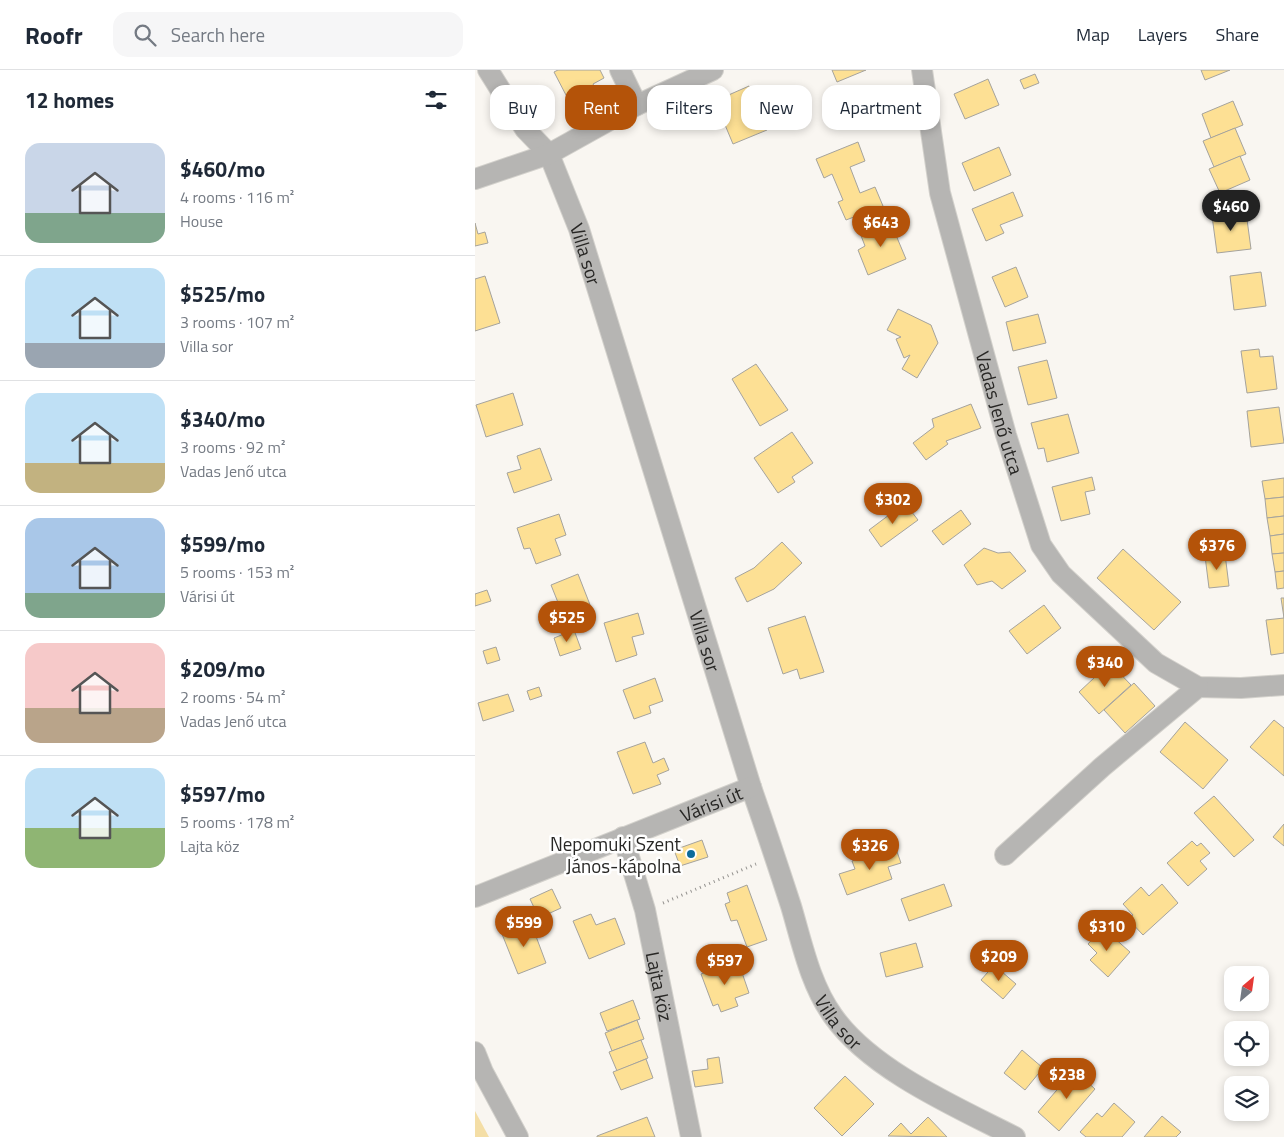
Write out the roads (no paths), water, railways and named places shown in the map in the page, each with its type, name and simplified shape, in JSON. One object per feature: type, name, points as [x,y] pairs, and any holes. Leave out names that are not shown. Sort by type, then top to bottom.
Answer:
[{"type":"street","name":"Villa sor","points":[[488,70],[525,128],[549,154],[582,238],[751,787],[817,989],[833,1016],[857,1043],[885,1065],[928,1091],[1015,1137]]},
{"type":"street","points":[[620,70],[627,85]]},
{"type":"street","points":[[637,105],[713,70]]},
{"type":"street","name":"Vadas Jenő utca","points":[[922,70],[941,193],[1003,426],[1029,513],[1041,545],[1061,574],[1156,663],[1198,687],[1241,688],[1284,684]]},
{"type":"street","points":[[475,179],[549,154],[592,130]]},
{"type":"street","points":[[1005,855],[1102,767],[1198,687]]},
{"type":"street","name":"Várisi út","points":[[475,897],[751,787]]},
{"type":"street","name":"Lajta köz","points":[[623,837],[645,910],[691,1137]]},
{"type":"street","points":[[475,1052],[483,1072],[518,1137]]},
{"type":"place","name":"Nepomuki Szent János-kápolna","points":[[691,854]]}]
